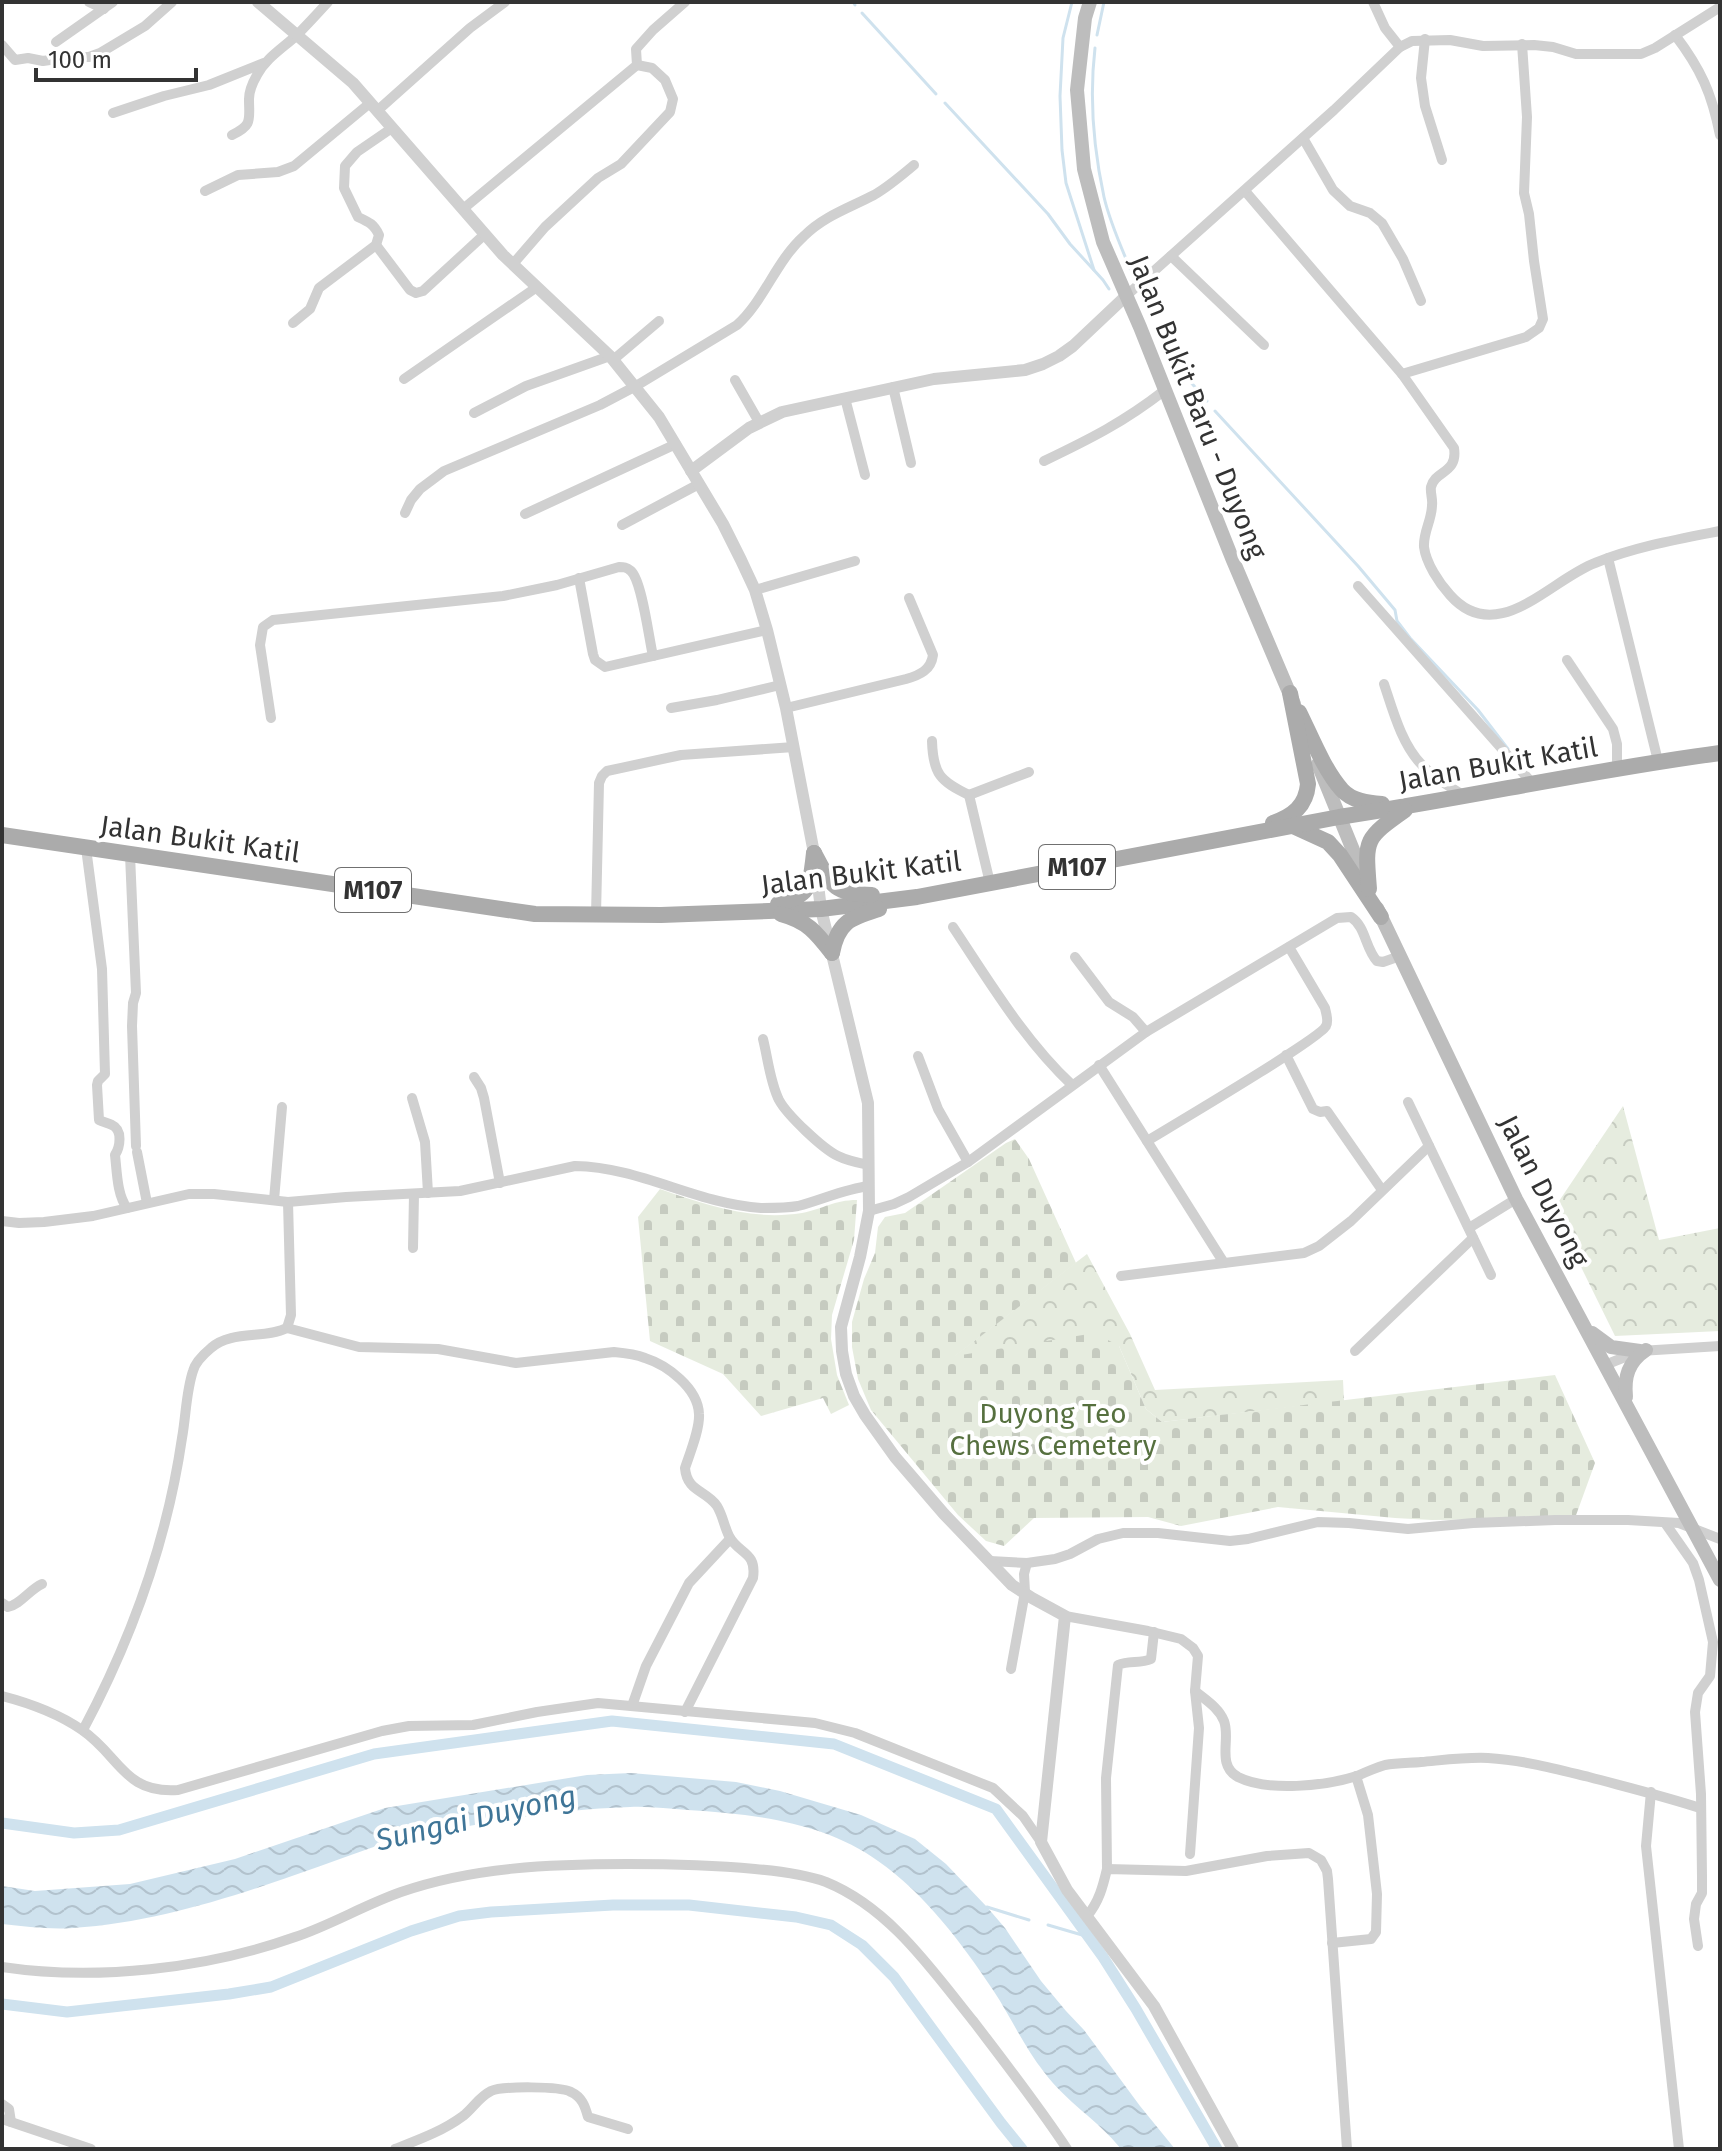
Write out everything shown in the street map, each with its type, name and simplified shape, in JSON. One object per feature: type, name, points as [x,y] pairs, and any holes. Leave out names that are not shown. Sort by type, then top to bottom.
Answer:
[{"type":"main road","name":"Jalan Bukit Baru - Duyong","points":[[1090,2],[1085,18],[1077,90],[1084,169],[1103,242],[1339,817]]},
{"type":"main road","points":[[1290,693],[1329,771],[1343,791],[1369,803],[1409,806]]},
{"type":"main road","points":[[1237,835],[1288,818],[1302,806],[1307,796],[1308,784],[1290,693]]},
{"type":"main road","name":"Jalan Bukit Katil","points":[[2,835],[535,914],[746,913],[821,909],[917,897],[1237,835],[1658,761],[1720,753]]},
{"type":"main road","points":[[1369,889],[1366,851],[1371,837],[1409,806]]},
{"type":"main road","name":"Jalan Duyong","points":[[1339,817],[1381,917],[1516,1199],[1720,1580]]},
{"type":"main road","points":[[1293,825],[1328,842],[1381,917]]},
{"type":"main road","points":[[814,853],[829,880],[850,894],[917,897]]},
{"type":"main road","points":[[746,913],[797,898],[811,880],[814,853]]},
{"type":"main road","points":[[832,953],[835,936],[853,917],[917,897]]},
{"type":"main road","points":[[771,911],[799,919],[816,932],[832,953]]},
{"type":"main road","points":[[1585,1328],[1611,1347],[1643,1351]]},
{"type":"main road","points":[[1632,1413],[1626,1397],[1626,1373],[1643,1351]]},
{"type":"street","points":[[89,2],[108,5]]},
{"type":"street","points":[[2,45],[15,60],[89,57],[145,26],[172,2]]},
{"type":"street","points":[[258,2],[353,83],[513,264],[612,358],[636,386],[676,444],[735,548],[755,590],[786,708],[814,853],[821,909],[868,1103],[869,1211],[841,1327],[846,1374],[854,1396],[895,1457],[964,1537],[1012,1585],[1065,1616],[1154,1632],[1181,1639],[1193,1648],[1198,1656],[1195,1691],[1199,1728],[1190,1854]]},
{"type":"street","points":[[113,113],[209,85],[264,63],[297,35],[328,2]]},
{"type":"street","points":[[205,191],[238,175],[278,172],[294,166],[505,2]]},
{"type":"street","points":[[637,65],[636,49],[685,2]]},
{"type":"street","points":[[1373,2],[1385,28],[1400,47]]},
{"type":"street","points":[[56,42],[108,5]]},
{"type":"street","points":[[691,471],[733,438],[782,412],[934,379],[1025,370],[1059,356],[1245,191],[1400,47],[1412,41],[1450,40],[1483,46],[1522,44],[1553,47],[1576,54],[1641,54],[1720,7]]},
{"type":"street","points":[[1675,35],[1694,60],[1713,103],[1720,135]]},
{"type":"street","points":[[1425,39],[1421,78],[1425,106],[1442,160]]},
{"type":"street","points":[[1402,374],[1526,337],[1539,328],[1543,319],[1524,193],[1527,117],[1522,44]]},
{"type":"street","points":[[232,135],[249,122],[248,98],[264,63]]},
{"type":"street","points":[[463,209],[637,65]]},
{"type":"street","points":[[513,264],[545,227],[598,178],[621,164],[670,112],[673,99],[665,80],[652,68],[637,65]]},
{"type":"street","points":[[293,323],[310,309],[319,288],[376,245],[377,229],[358,217],[344,188],[345,166],[357,152],[392,128]]},
{"type":"street","points":[[1303,138],[1333,190],[1350,206],[1370,213],[1382,223],[1403,259],[1421,301]]},
{"type":"street","points":[[405,513],[420,489],[444,471],[600,405],[737,325],[748,315],[801,237],[830,216],[888,186],[914,165]]},
{"type":"street","points":[[1245,191],[1402,374],[1454,448],[1454,464],[1430,488],[1432,508],[1424,534],[1424,549],[1442,587],[1455,601],[1483,615],[1495,616],[1523,606],[1580,569],[1608,558],[1720,531]]},
{"type":"street","points":[[376,245],[410,290],[416,293],[423,291],[485,234]]},
{"type":"street","points":[[1171,256],[1264,345]]},
{"type":"street","points":[[404,379],[537,287]]},
{"type":"street","points":[[474,413],[526,386],[612,358],[659,321]]},
{"type":"street","points":[[735,380],[759,422]]},
{"type":"street","points":[[893,387],[911,463]]},
{"type":"street","points":[[1044,461],[1094,438],[1165,390]]},
{"type":"street","points":[[845,398],[865,475]]},
{"type":"street","points":[[525,514],[676,444]]},
{"type":"street","points":[[622,525],[699,484]]},
{"type":"street","points":[[1608,558],[1658,761]]},
{"type":"street","points":[[755,590],[855,561]]},
{"type":"street","points":[[271,718],[260,645],[263,627],[273,620],[503,596],[619,567],[631,570],[639,587],[653,656]]},
{"type":"street","points":[[579,578],[593,654],[599,664],[610,667],[767,630]]},
{"type":"street","points":[[1358,586],[1533,784]]},
{"type":"street","points":[[786,708],[906,679],[928,669],[933,655],[909,598]]},
{"type":"street","points":[[1567,660],[1613,729],[1617,744],[1617,769]]},
{"type":"street","points":[[1384,684],[1393,713],[1414,756],[1435,777],[1465,797]]},
{"type":"street","points":[[671,708],[780,685]]},
{"type":"street","points":[[932,741],[932,756],[938,775],[948,785],[969,795],[1029,772]]},
{"type":"street","points":[[596,915],[599,783],[607,771],[681,755],[794,747]]},
{"type":"street","points":[[969,795],[990,883]]},
{"type":"street","points":[[86,848],[102,969],[105,1074],[97,1085],[99,1120],[118,1130],[115,1155],[122,1198],[127,1208]]},
{"type":"street","points":[[130,855],[136,993],[132,1026],[137,1149],[147,1203]]},
{"type":"street","points":[[869,1211],[909,1197],[968,1162],[1146,1032],[1337,918],[1351,917],[1358,922],[1377,961],[1400,956]]},
{"type":"street","points":[[953,927],[1011,1014],[1072,1085]]},
{"type":"street","points":[[1147,1141],[1327,1026],[1325,1008],[1289,947]]},
{"type":"street","points":[[1075,957],[1109,1002],[1133,1017],[1146,1032]]},
{"type":"street","points":[[763,1039],[775,1088],[786,1110],[837,1156],[869,1165]]},
{"type":"street","points":[[1286,1055],[1313,1109],[1316,1112],[1327,1111],[1382,1190]]},
{"type":"street","points":[[918,1056],[938,1109],[968,1162]]},
{"type":"street","points":[[1099,1065],[1224,1263]]},
{"type":"street","points":[[474,1077],[484,1098],[500,1183]]},
{"type":"street","points":[[412,1098],[425,1142],[428,1193]]},
{"type":"street","points":[[1408,1102],[1491,1275]]},
{"type":"street","points":[[274,1200],[282,1107]]},
{"type":"street","points":[[1121,1276],[1304,1253],[1319,1246],[1351,1221],[1429,1146]]},
{"type":"street","points":[[2,1221],[44,1222],[93,1216],[189,1194],[288,1202],[460,1191],[575,1166],[619,1171],[720,1202],[761,1208],[797,1206],[841,1191],[869,1186]]},
{"type":"street","points":[[413,1248],[414,1194]]},
{"type":"street","points":[[1355,1351],[1471,1233],[1516,1199]]},
{"type":"street","points":[[83,1730],[127,1640],[165,1526],[175,1487],[193,1370],[218,1343],[251,1334],[280,1332],[287,1328],[291,1315],[288,1202]]},
{"type":"street","points":[[287,1328],[359,1347],[438,1349],[516,1363],[614,1352],[647,1358],[680,1380],[697,1401],[700,1415],[685,1468],[686,1477],[691,1485],[710,1498],[730,1539],[749,1555],[753,1563],[753,1578],[685,1712]]},
{"type":"street","points":[[1605,1365],[1643,1351],[1720,1346]]},
{"type":"street","points":[[990,1561],[1027,1563],[1070,1554],[1098,1539],[1123,1533],[1158,1533],[1230,1541],[1318,1522],[1408,1529],[1555,1520],[1679,1523],[1720,1539]]},
{"type":"street","points":[[1665,1523],[1693,1563],[1713,1642],[1710,1676],[1698,1693],[1695,1712],[1702,1893],[1696,1904],[1694,1919],[1698,1946]]},
{"type":"street","points":[[632,1706],[646,1666],[689,1583],[730,1539]]},
{"type":"street","points":[[1011,1669],[1027,1563]]},
{"type":"street","points":[[2,1603],[12,1607],[42,1584]]},
{"type":"street","points":[[1041,1842],[1065,1616]]},
{"type":"street","points":[[1087,1916],[1103,1888],[1107,1869],[1106,1778],[1118,1665],[1143,1663],[1151,1659],[1154,1632]]},
{"type":"street","points":[[1195,1691],[1212,1704],[1224,1720],[1227,1765],[1233,1774],[1253,1782],[1300,1787],[1356,1776],[1388,1765],[1488,1758],[1556,1768],[1700,1808]]},
{"type":"street","points":[[2,1696],[27,1703],[83,1730],[135,1782],[164,1791],[178,1790],[382,1731],[409,1726],[473,1725],[598,1703],[815,1723],[855,1733],[993,1788],[1023,1816],[1067,1890],[1154,2006],[1233,2149]]},
{"type":"street","points":[[1332,1943],[1367,1940],[1376,1932],[1377,1894],[1368,1815],[1356,1776]]},
{"type":"street","points":[[1651,1792],[1646,1846],[1679,2149]]},
{"type":"street","points":[[1107,1869],[1186,1871],[1267,1856],[1309,1853],[1321,1860],[1327,1871],[1347,2149]]},
{"type":"street","points":[[2,1967],[74,1974],[128,1972],[206,1960],[298,1936],[400,1892],[490,1870],[601,1864],[710,1864],[780,1871],[823,1881],[877,1912],[935,1974],[1025,2088],[1067,2149]]},
{"type":"street","points":[[395,2149],[424,2138],[463,2116],[481,2096],[507,2087],[572,2092],[585,2104],[588,2117],[628,2129]]},
{"type":"street","points":[[2,2104],[9,2109],[7,2121],[91,2149]]},
{"type":"green space","points":[[1623,1106],[1659,1240],[1720,1228],[1720,1331],[1615,1336],[1553,1210]]},
{"type":"green space","name":"Duyong Teo Chews Cemetery","points":[[1015,1139],[1029,1159],[1076,1263],[955,1356],[1095,1333],[1119,1346],[1146,1409],[1162,1422],[1555,1375],[1595,1463],[1575,1518],[1432,1520],[1278,1507],[1181,1526],[1148,1517],[1034,1518],[1004,1546],[986,1541],[958,1515],[871,1410],[858,1379],[852,1347],[852,1322],[875,1253],[878,1227],[885,1217],[905,1213]]},
{"type":"green space","points":[[660,1189],[712,1206],[765,1215],[802,1213],[842,1201],[857,1200],[854,1240],[832,1315],[831,1339],[837,1375],[849,1405],[831,1414],[823,1398],[761,1416],[723,1374],[650,1341],[638,1217]]},
{"type":"green space","points":[[1087,1254],[1130,1334],[1155,1390],[1343,1380],[1344,1401],[1162,1422],[1146,1409],[1119,1346],[953,1357]]},
{"type":"water","name":"Sungai Duyong","points":[[631,1773],[736,1782],[780,1791],[861,1815],[915,1839],[946,1864],[1005,1928],[1041,1981],[1084,2030],[1175,2149],[1121,2149],[1053,2083],[955,1937],[911,1888],[857,1848],[835,1837],[787,1822],[713,1812],[637,1807],[522,1817],[391,1841],[268,1884],[152,1917],[64,1928],[2,1924],[2,1886],[35,1891],[130,1884],[235,1859],[385,1808],[587,1775]]},
{"type":"waterway","points":[[1072,2],[1063,38],[1060,96],[1062,150],[1066,183],[1094,270]]},
{"type":"waterway","points":[[1097,35],[1104,2]]},
{"type":"waterway","points":[[862,13],[936,94]]},
{"type":"waterway","points":[[1095,48],[1092,104],[1097,159],[1104,197],[1132,273]]},
{"type":"waterway","points":[[945,103],[1048,214],[1109,289]]},
{"type":"waterway","points":[[1170,358],[1207,401]]},
{"type":"waterway","points":[[1215,411],[1358,566],[1395,610],[1397,621],[1410,638],[1478,710],[1508,749]]},
{"type":"waterway","points":[[2,1823],[74,1833],[119,1830],[374,1754],[612,1721],[834,1744],[996,1809],[1103,1957],[1217,2149]]},
{"type":"waterway","points":[[2,2004],[67,2012],[271,1987],[411,1931],[459,1916],[491,1912],[613,1905],[689,1905],[796,1917],[831,1925],[862,1945],[894,1977],[1022,2149]]},
{"type":"waterway","points":[[987,1907],[1029,1920]]},
{"type":"waterway","points":[[1048,1925],[1089,1937]]}]
